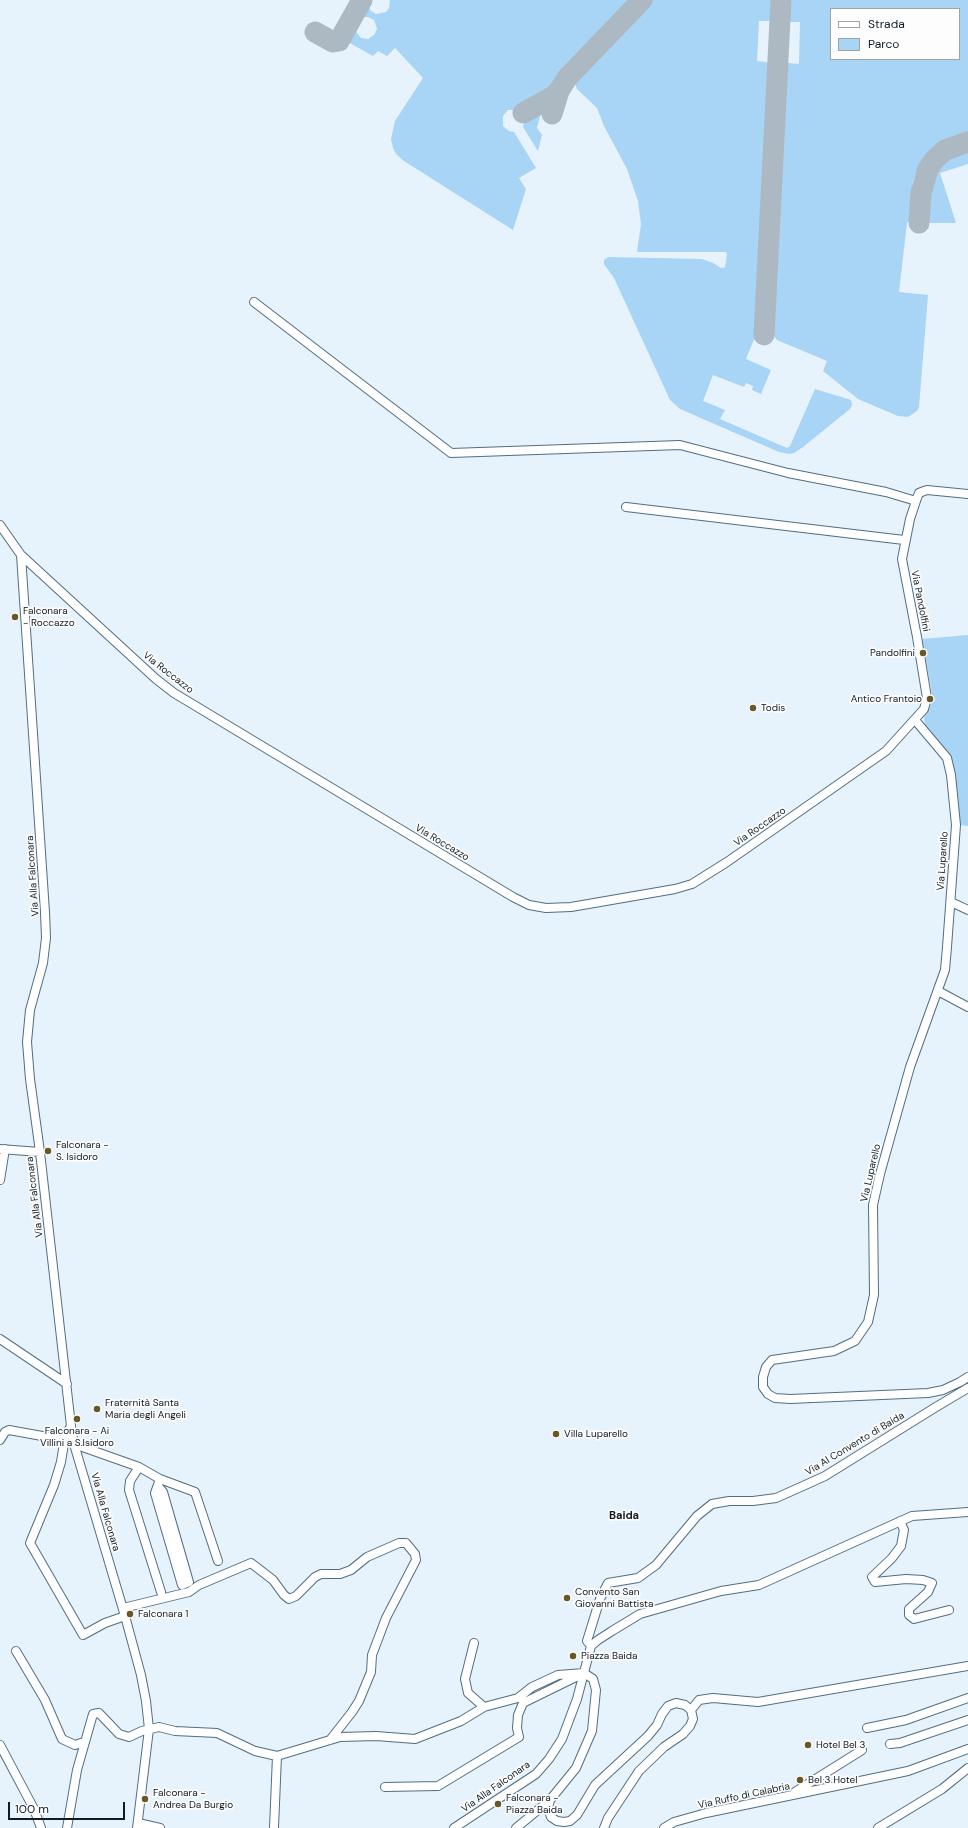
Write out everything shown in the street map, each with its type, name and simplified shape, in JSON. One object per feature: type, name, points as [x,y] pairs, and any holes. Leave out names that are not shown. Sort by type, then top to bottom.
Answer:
[{"type":"street","points":[[254,302],[451,453],[680,445],[788,473],[886,492],[916,501]]},
{"type":"street","name":"Via Pandolfini","points":[[915,720],[924,709],[926,698],[916,631],[902,560],[904,540],[919,493],[927,490],[968,494]]},
{"type":"street","points":[[626,507],[904,540]]},
{"type":"street","name":"Via Roccazzo","points":[[0,526],[21,555],[156,679],[174,693],[528,905],[546,908],[571,907],[675,889],[692,884],[720,867],[886,751],[915,720]]},
{"type":"street","name":"Via Alla Falconara","points":[[21,555],[46,912],[43,963],[30,1010],[27,1042],[30,1079],[74,1444],[124,1612],[141,1675],[149,1729],[137,1825]]},
{"type":"street","name":"Via Luparello","points":[[915,720],[947,758],[951,775],[956,825],[945,970],[910,1067],[880,1174],[873,1205],[874,1295],[868,1322],[855,1341],[834,1351],[781,1357],[772,1360],[766,1366],[763,1377],[763,1387],[768,1394],[775,1398],[790,1399],[928,1393],[943,1390],[968,1377]]},
{"type":"street","points":[[950,902],[968,910]]},
{"type":"street","points":[[938,991],[968,1007]]},
{"type":"street","points":[[0,1180],[2,1149],[40,1152]]},
{"type":"street","points":[[0,1339],[67,1384]]},
{"type":"street","name":"Via Al Convento di Baida","points":[[591,1646],[587,1641],[588,1635],[600,1599],[608,1583],[638,1578],[656,1566],[697,1516],[712,1504],[729,1501],[753,1501],[776,1498],[804,1486],[826,1476],[936,1406],[968,1388]]},
{"type":"street","points":[[71,1426],[64,1440],[61,1462],[54,1485],[30,1543],[83,1635],[124,1612],[189,1592],[199,1585],[251,1563],[273,1580],[284,1595],[289,1599],[296,1596],[315,1577],[321,1574],[340,1574],[351,1570],[367,1556],[399,1543],[406,1543],[415,1554],[416,1560],[386,1618],[372,1655],[371,1672],[359,1701],[330,1740]]},
{"type":"street","points":[[0,1440],[4,1432],[9,1430],[64,1440]]},
{"type":"street","points":[[74,1444],[138,1467],[159,1483],[196,1492],[218,1561]]},
{"type":"street","points":[[138,1467],[130,1481],[129,1490],[160,1592]]},
{"type":"street","points":[[159,1483],[189,1582],[182,1585],[155,1493],[159,1483]]},
{"type":"street","points":[[591,1646],[640,1614],[721,1591],[759,1584],[912,1516],[968,1512]]},
{"type":"street","points":[[900,1521],[904,1530],[901,1546],[892,1558],[872,1578],[875,1582],[906,1579],[924,1580],[932,1584],[928,1592],[909,1609],[909,1615],[914,1619],[949,1610]]},
{"type":"street","points":[[474,1643],[465,1680],[468,1693],[484,1707]]},
{"type":"street","name":"Via Alla Falconara","points":[[454,1828],[536,1774],[549,1759],[562,1739],[578,1699],[591,1646]]},
{"type":"street","points":[[16,1651],[45,1700],[62,1738],[75,1745],[84,1742]]},
{"type":"street","points":[[691,1710],[699,1700],[713,1698],[758,1702],[968,1666]]},
{"type":"street","points":[[385,1787],[438,1786],[519,1737],[517,1728],[518,1714],[523,1703],[584,1672]]},
{"type":"street","points":[[67,1828],[77,1770],[93,1714],[99,1713],[119,1734],[129,1737],[149,1729],[159,1727],[175,1731],[217,1733],[256,1751],[277,1756],[292,1753],[340,1737],[376,1736],[415,1739],[461,1721],[484,1707],[518,1698],[532,1688],[558,1675],[584,1672],[592,1679],[596,1690],[592,1731],[576,1768],[550,1800],[516,1828]]},
{"type":"street","points":[[867,1728],[906,1720],[968,1698]]},
{"type":"street","points":[[550,1800],[548,1808],[551,1817],[557,1821],[570,1821],[577,1815],[595,1784],[607,1771],[648,1736],[657,1725],[668,1706],[676,1703],[685,1705],[691,1710],[693,1719],[690,1726],[684,1734],[664,1747],[639,1771],[608,1818],[604,1828]]},
{"type":"street","points":[[890,1744],[900,1743],[968,1720]]},
{"type":"street","points":[[0,1746],[34,1809],[41,1828]]},
{"type":"street","points":[[790,1796],[862,1750]]},
{"type":"street","name":"Via Ruffo di Calabria","points":[[664,1828],[674,1822],[706,1814],[908,1771],[968,1751]]},
{"type":"street","points":[[274,1828],[277,1756]]},
{"type":"street","points":[[878,1828],[942,1789],[968,1768]]},
{"type":"street","points":[[137,1825],[160,1828]]},
{"type":"green space","points":[[390,0],[631,0],[570,65],[548,92],[518,110],[508,110],[503,116],[503,126],[509,131],[514,132],[536,168],[519,178],[526,189],[513,230],[404,161],[396,154],[391,139],[395,121],[423,78],[395,48],[387,56],[378,51],[373,56],[348,42],[354,29],[361,38],[368,39],[374,35],[377,29],[374,20],[368,17],[361,17],[367,5],[371,11],[376,14],[386,12],[389,8]]},
{"type":"green space","points":[[648,0],[775,0],[774,21],[759,21],[757,61],[766,62],[771,66],[760,325],[746,359],[771,370],[761,394],[752,390],[753,386],[746,383],[744,387],[713,375],[703,401],[725,410],[720,419],[787,448],[790,446],[815,389],[851,400],[852,405],[850,409],[794,453],[789,454],[779,452],[680,409],[670,400],[614,278],[604,264],[604,260],[608,257],[702,259],[721,268],[725,267],[727,255],[726,252],[637,252],[641,224],[638,201],[627,169],[604,126],[597,108],[577,89],[574,81]]},
{"type":"green space","points":[[787,0],[968,0],[968,133],[944,141],[933,150],[921,162],[913,181],[910,207],[911,219],[907,223],[899,292],[928,295],[919,407],[917,411],[908,417],[898,416],[858,399],[823,371],[827,361],[777,340],[772,334],[783,68],[788,63],[799,64],[800,22],[785,22]]},
{"type":"green space","points":[[540,110],[541,112],[537,128],[542,135],[538,151],[523,127],[525,120]]},
{"type":"green space","points":[[968,149],[968,164],[940,173],[956,223],[928,223],[924,217],[926,191],[930,173],[941,160]]},
{"type":"green space","points":[[968,635],[968,826],[959,825],[948,753],[925,726],[924,717],[931,704],[932,694],[922,639]]},
{"type":"taxiway","points":[[315,32],[333,42],[339,41],[362,0]]},
{"type":"taxiway","points":[[552,114],[559,91],[567,78],[642,0]]},
{"type":"taxiway","points":[[764,335],[781,0]]},
{"type":"taxiway","points":[[523,113],[554,96],[559,91]]},
{"type":"taxiway","points":[[919,223],[921,193],[928,169],[935,159],[945,150],[968,142]]},
{"type":"place","name":"Falconara - Roccazzo","points":[[15,617]]},
{"type":"place","name":"Pandolfini","points":[[923,653]]},
{"type":"place","name":"Antico Frantoio","points":[[930,699]]},
{"type":"place","name":"Todis","points":[[753,708]]},
{"type":"place","name":"Falconara - S. Isidoro","points":[[48,1151]]},
{"type":"place","name":"Fraternità Santa Maria degli Angeli","points":[[97,1409]]},
{"type":"place","name":"Falconara - Ai Villini a S.Isidoro","points":[[77,1419]]},
{"type":"place","name":"Villa Luparello","points":[[556,1434]]},
{"type":"place","name":"Convento San Giovanni Battista","points":[[567,1598]]},
{"type":"place","name":"Falconara 1","points":[[130,1614]]},
{"type":"place","name":"Piazza Baida","points":[[573,1656]]},
{"type":"place","name":"Hotel Bel 3","points":[[808,1745]]},
{"type":"place","name":"Bel 3 Hotel","points":[[800,1780]]},
{"type":"place","name":"Falconara - Andrea Da Burgio","points":[[145,1799]]},
{"type":"place","name":"Falconara - Piazza Baida","points":[[498,1804]]},
{"type":"district","name":"Baida","points":[[624,1516]]}]
